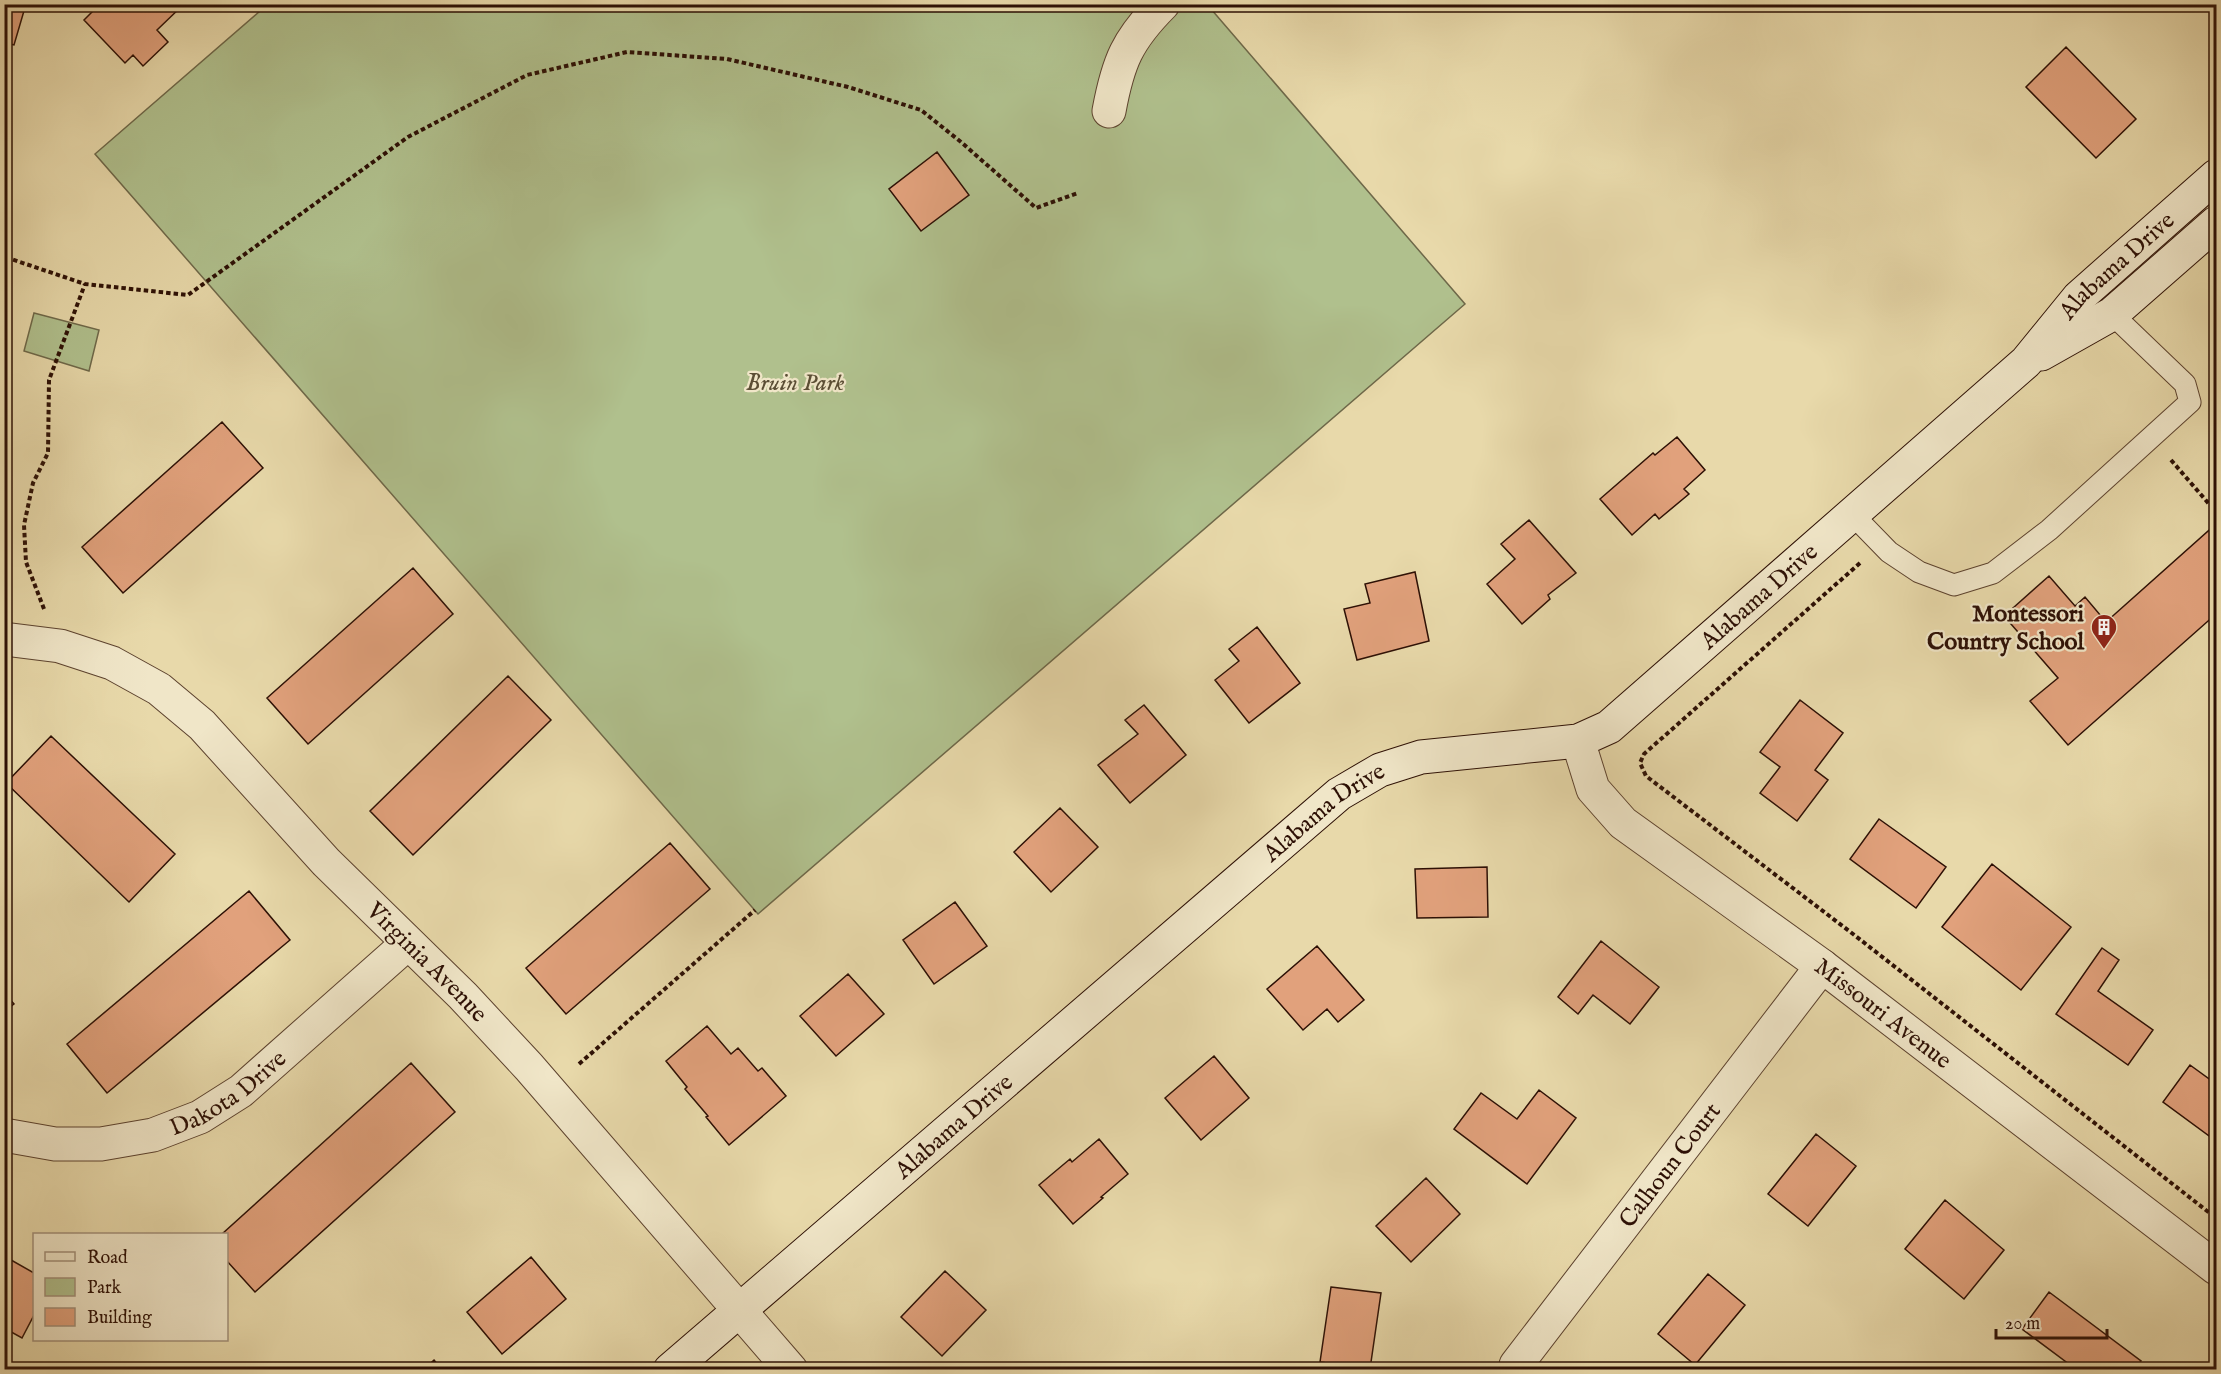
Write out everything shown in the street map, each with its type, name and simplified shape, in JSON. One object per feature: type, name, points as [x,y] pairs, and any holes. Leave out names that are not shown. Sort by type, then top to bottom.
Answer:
[{"type":"street","points":[[1109,111],[1115,75],[1125,51],[1138,32],[1163,4]]},
{"type":"street","name":"Alabama Drive","points":[[670,1370],[1339,794],[1380,770],[1421,757],[1578,741],[1609,727],[2026,362],[2079,297],[2217,176]]},
{"type":"street","name":"Alabama Drive","points":[[2026,362],[2112,314],[2217,223]]},
{"type":"street","name":"Virginia Avenue","points":[[4,639],[60,646],[112,663],[159,689],[202,725],[326,862],[463,996],[529,1067],[791,1370]]},
{"type":"street","name":"Missouri Avenue","points":[[1578,741],[1593,789],[1623,823],[1822,966],[2217,1268]]},
{"type":"street","name":"Dakota Drive","points":[[4,1135],[55,1144],[101,1144],[153,1135],[200,1117],[241,1091],[408,943]]},
{"type":"street","name":"Calhoun Court","points":[[1516,1365],[1822,966]]},
{"type":"lane","points":[[1852,514],[1889,552],[1919,572],[1954,585],[1992,573],[2049,530],[2190,402],[2185,384],[2112,314]]},
{"type":"path","points":[[2211,4],[2217,11]]},
{"type":"path","points":[[4,183],[5,257],[85,284],[188,296],[408,137],[527,75],[627,52],[727,59],[848,87],[921,110],[1036,208],[1078,193]]},
{"type":"path","points":[[60,646],[26,561],[24,525],[33,483],[48,453],[49,380],[85,284]]},
{"type":"path","points":[[1867,557],[1644,754],[1640,763],[1646,776],[2217,1218]]},
{"type":"path","points":[[579,1064],[755,910]]},
{"type":"green space","name":"Bruin Park","points":[[267,5],[1215,5],[1211,9],[1465,304],[758,914],[95,154]]},
{"type":"green space","points":[[34,313],[99,330],[89,371],[24,351]]},
{"type":"building","points":[[4,4],[26,4],[14,45],[4,43]]},
{"type":"building","points":[[100,4],[184,4],[157,30],[168,42],[143,66],[133,55],[125,63],[84,20]]},
{"type":"building","points":[[2066,47],[2136,119],[2096,158],[2026,87]]},
{"type":"building","points":[[937,152],[969,195],[921,231],[889,189]]},
{"type":"building","points":[[222,422],[263,468],[123,593],[82,547]]},
{"type":"building","points":[[1677,437],[1705,470],[1684,489],[1689,494],[1659,519],[1655,514],[1632,535],[1600,499],[1653,453],[1655,455]]},
{"type":"building","points":[[1529,520],[1576,573],[1548,595],[1550,599],[1522,624],[1487,584],[1515,559],[1501,544]]},
{"type":"building","name":"Montessori Country School","points":[[2216,524],[2216,614],[2068,745],[2030,701],[2058,678],[2004,616],[2049,576],[2075,606],[2085,597],[2106,622]]},
{"type":"building","points":[[413,568],[453,614],[308,744],[267,698]]},
{"type":"building","points":[[1415,572],[1429,641],[1357,660],[1344,609],[1370,603],[1365,584]]},
{"type":"building","points":[[1257,627],[1300,683],[1249,723],[1215,680],[1239,661],[1229,649]]},
{"type":"building","points":[[508,676],[551,720],[413,855],[370,811]]},
{"type":"building","points":[[1800,700],[1843,733],[1815,770],[1828,780],[1797,821],[1760,793],[1780,767],[1760,752]]},
{"type":"building","points":[[1144,705],[1186,755],[1130,803],[1098,765],[1138,734],[1125,720]]},
{"type":"building","points":[[51,736],[175,854],[129,902],[6,783]]},
{"type":"building","points":[[1060,808],[1098,847],[1051,892],[1014,852]]},
{"type":"building","points":[[1879,819],[1946,867],[1916,908],[1850,859]]},
{"type":"building","points":[[670,843],[710,889],[566,1014],[526,968]]},
{"type":"building","points":[[1992,864],[2071,927],[2021,990],[1942,927]]},
{"type":"building","points":[[1487,867],[1488,917],[1417,918],[1415,869]]},
{"type":"building","points":[[249,891],[290,940],[107,1093],[67,1044]]},
{"type":"building","points":[[955,902],[987,946],[934,984],[903,940]]},
{"type":"building","points":[[1601,941],[1659,987],[1630,1024],[1593,995],[1578,1014],[1558,997]]},
{"type":"building","points":[[1317,946],[1364,1000],[1338,1022],[1327,1009],[1303,1030],[1267,989]]},
{"type":"building","points":[[2102,948],[2119,960],[2098,991],[2153,1030],[2128,1065],[2056,1014]]},
{"type":"building","points":[[848,974],[884,1014],[836,1056],[800,1016]]},
{"type":"building","points":[[4,993],[14,1004],[4,1012]]},
{"type":"building","points":[[707,1026],[731,1054],[738,1048],[758,1071],[762,1068],[786,1096],[729,1145],[666,1061]]},
{"type":"building","points":[[1214,1056],[1249,1098],[1201,1140],[1165,1098]]},
{"type":"building","points":[[411,1063],[455,1112],[255,1292],[228,1262],[228,1233],[223,1233]]},
{"type":"building","points":[[2190,1065],[2216,1084],[2216,1141],[2163,1102]]},
{"type":"building","points":[[1539,1090],[1576,1118],[1527,1184],[1454,1129],[1481,1093],[1517,1119]]},
{"type":"building","points":[[1816,1134],[1856,1166],[1808,1226],[1768,1194]]},
{"type":"building","points":[[1099,1139],[1128,1174],[1073,1224],[1039,1185],[1070,1159],[1072,1162]]},
{"type":"building","points":[[1426,1178],[1460,1214],[1411,1262],[1376,1226]]},
{"type":"building","points":[[1945,1200],[2004,1250],[1964,1299],[1905,1249]]},
{"type":"building","points":[[4,1256],[33,1272],[33,1317],[22,1338],[4,1328]]},
{"type":"building","points":[[531,1257],[566,1299],[502,1354],[467,1312]]},
{"type":"building","points":[[945,1271],[986,1310],[942,1356],[901,1317]]},
{"type":"building","points":[[1708,1274],[1745,1305],[1695,1365],[1658,1334]]},
{"type":"building","points":[[1331,1287],[1381,1293],[1370,1369],[1320,1362]]},
{"type":"building","points":[[2049,1292],[2141,1361],[2134,1370],[2077,1370],[2022,1329]]},
{"type":"building","points":[[434,1360],[442,1370],[423,1370]]},
{"type":"building","points":[[1037,1363],[1043,1370],[1030,1370]]},
{"type":"place","name":"Montessori Country School","points":[[2104,650]]}]
